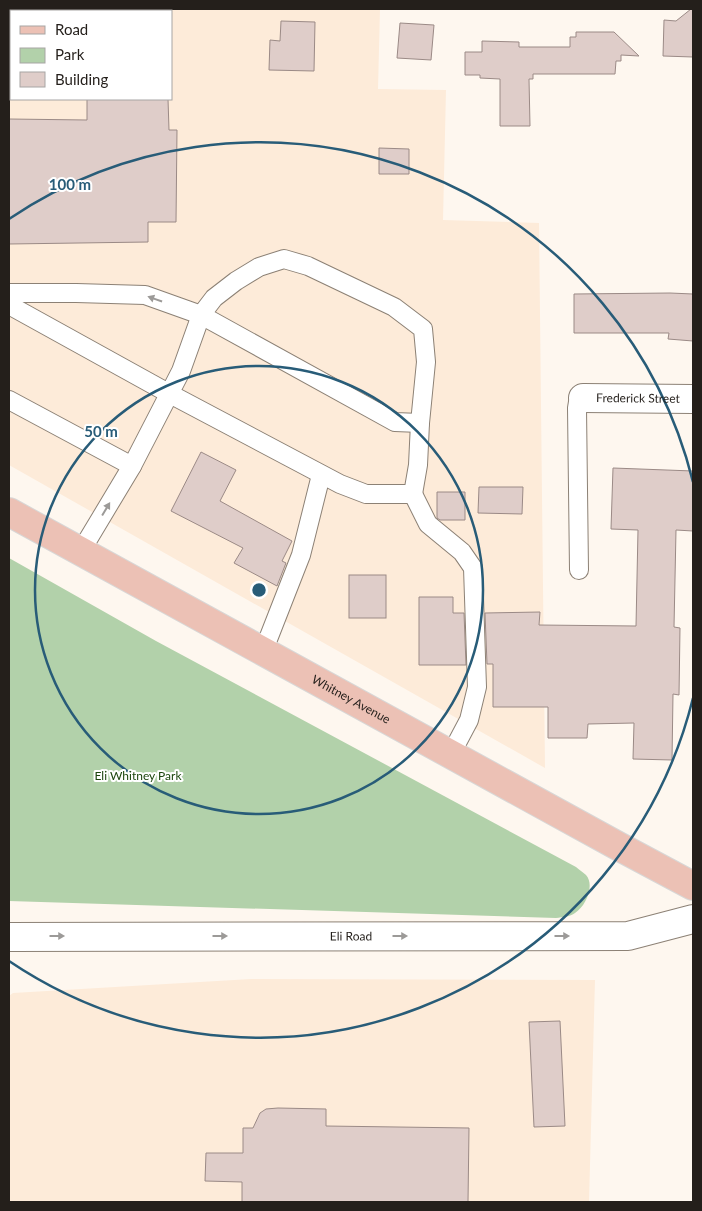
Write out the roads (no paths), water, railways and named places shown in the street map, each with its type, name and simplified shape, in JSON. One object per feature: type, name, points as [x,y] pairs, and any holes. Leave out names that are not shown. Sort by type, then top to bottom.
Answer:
[{"type":"main road","name":"Frederick Street","points":[[583,398],[693,399]]},
{"type":"main road","name":"Whitney Avenue","points":[[9,512],[693,886]]},
{"type":"main road","name":"Eli Road","points":[[9,937],[628,936],[693,919]]},
{"type":"lane","points":[[82,551],[132,466],[170,394],[181,371],[201,315],[214,298],[236,281],[259,267],[284,259],[308,266],[394,307],[423,329],[426,362],[418,465],[413,494],[428,524],[462,552],[473,568],[477,687],[469,720],[451,754]]},
{"type":"lane","points":[[9,293],[76,292],[145,295],[201,315],[395,422],[420,423]]},
{"type":"lane","points":[[9,305],[321,476],[366,494],[413,494]]},
{"type":"lane","points":[[579,570],[577,408],[578,402],[583,398]]},
{"type":"lane","points":[[9,400],[132,466]]},
{"type":"lane","points":[[263,652],[301,556],[321,476]]},
{"type":"park label","name":"Eli Whitney Park","points":[[138,776]]}]
